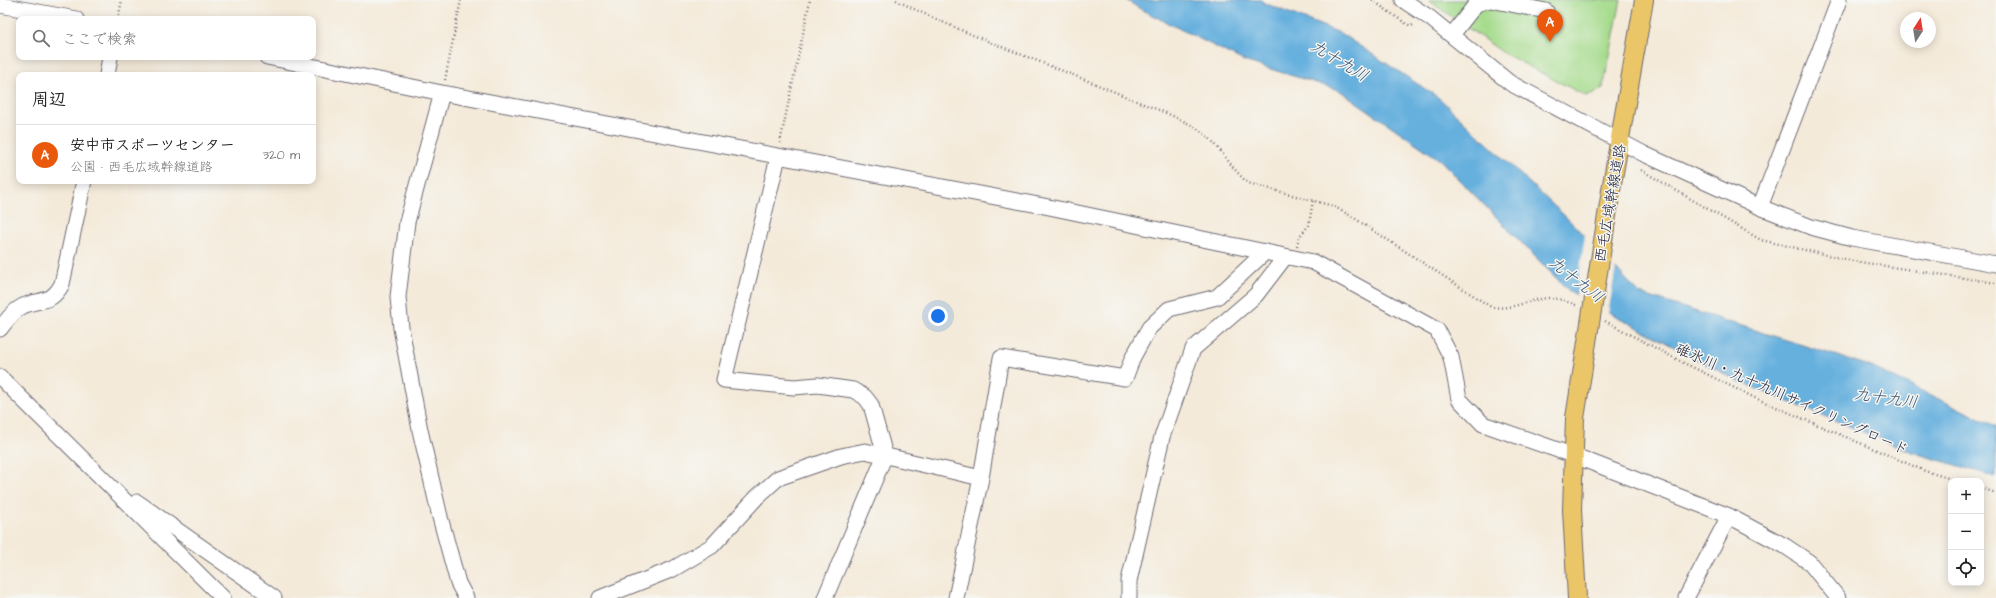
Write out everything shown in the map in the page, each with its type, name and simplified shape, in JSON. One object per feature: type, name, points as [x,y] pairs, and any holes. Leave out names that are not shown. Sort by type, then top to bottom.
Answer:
[{"type":"main road","name":"西毛広域幹線道路","points":[[1577,598],[1572,510],[1575,456],[1575,418],[1612,184],[1644,0]]},
{"type":"street","points":[[1403,0],[1452,35],[1510,83],[1644,154],[1760,207],[1811,227],[1852,238],[1996,264]]},
{"type":"street","points":[[1452,35],[1476,4],[1490,0],[1546,11]]},
{"type":"street","points":[[1760,207],[1839,0]]},
{"type":"street","points":[[0,5],[60,16]]},
{"type":"street","points":[[108,72],[110,60]]},
{"type":"street","points":[[282,60],[442,92],[1044,206],[1313,262],[1437,330],[1452,357],[1459,399],[1483,424],[1575,456],[1729,516],[1784,546],[1809,562],[1838,598]]},
{"type":"street","points":[[442,92],[407,222],[398,298],[402,336],[420,430],[436,502],[458,583],[466,598]]},
{"type":"street","points":[[778,156],[724,380],[794,387],[818,385],[853,390],[865,397],[871,405],[885,455],[825,598]]},
{"type":"street","points":[[0,328],[13,312],[23,306],[50,300],[57,294],[62,284],[83,184]]},
{"type":"street","points":[[956,598],[981,478],[1001,358],[1125,378],[1133,357],[1149,328],[1169,309],[1217,297],[1264,253]]},
{"type":"street","points":[[1129,598],[1129,581],[1162,436],[1193,349],[1256,295],[1289,258]]},
{"type":"street","points":[[0,377],[223,598]]},
{"type":"street","points":[[600,598],[673,569],[712,546],[757,497],[778,478],[852,453],[864,451],[885,455],[981,478]]},
{"type":"street","points":[[100,476],[274,598]]},
{"type":"street","points":[[1686,598],[1729,516]]},
{"type":"path","points":[[119,16],[122,0]]},
{"type":"path","points":[[442,92],[461,0]]},
{"type":"path","points":[[778,156],[810,0]]},
{"type":"path","points":[[896,0],[969,34],[1104,87],[1183,122],[1200,131],[1211,141],[1238,174],[1248,183],[1332,206],[1351,216],[1491,306],[1502,308],[1514,307],[1547,298],[1563,300],[1579,306]]},
{"type":"path","points":[[1372,0],[1411,26],[1418,23]]},
{"type":"path","points":[[1289,258],[1299,237],[1309,225],[1313,200]]},
{"type":"path","name":"碓氷川・九十九川サイクリングロード","points":[[1599,317],[1680,362],[1755,398],[1925,471],[1948,478]]},
{"type":"path","points":[[1984,489],[1996,493]]},
{"type":"green space","points":[[1428,0],[1621,0],[1603,89],[1586,96],[1505,54]]},
{"type":"water","name":"九十九川","points":[[1126,0],[1261,0],[1264,3],[1340,33],[1439,98],[1569,220],[1640,294],[1869,366],[1996,426],[1996,477],[1918,454],[1740,382],[1569,291],[1440,160],[1339,90],[1244,61],[1142,10]]},
{"type":"pier","points":[[1585,234],[1616,267],[1608,314],[1576,297]]},
{"type":"place","name":"安中市スポーツセンター","points":[[1550,42]]}]
